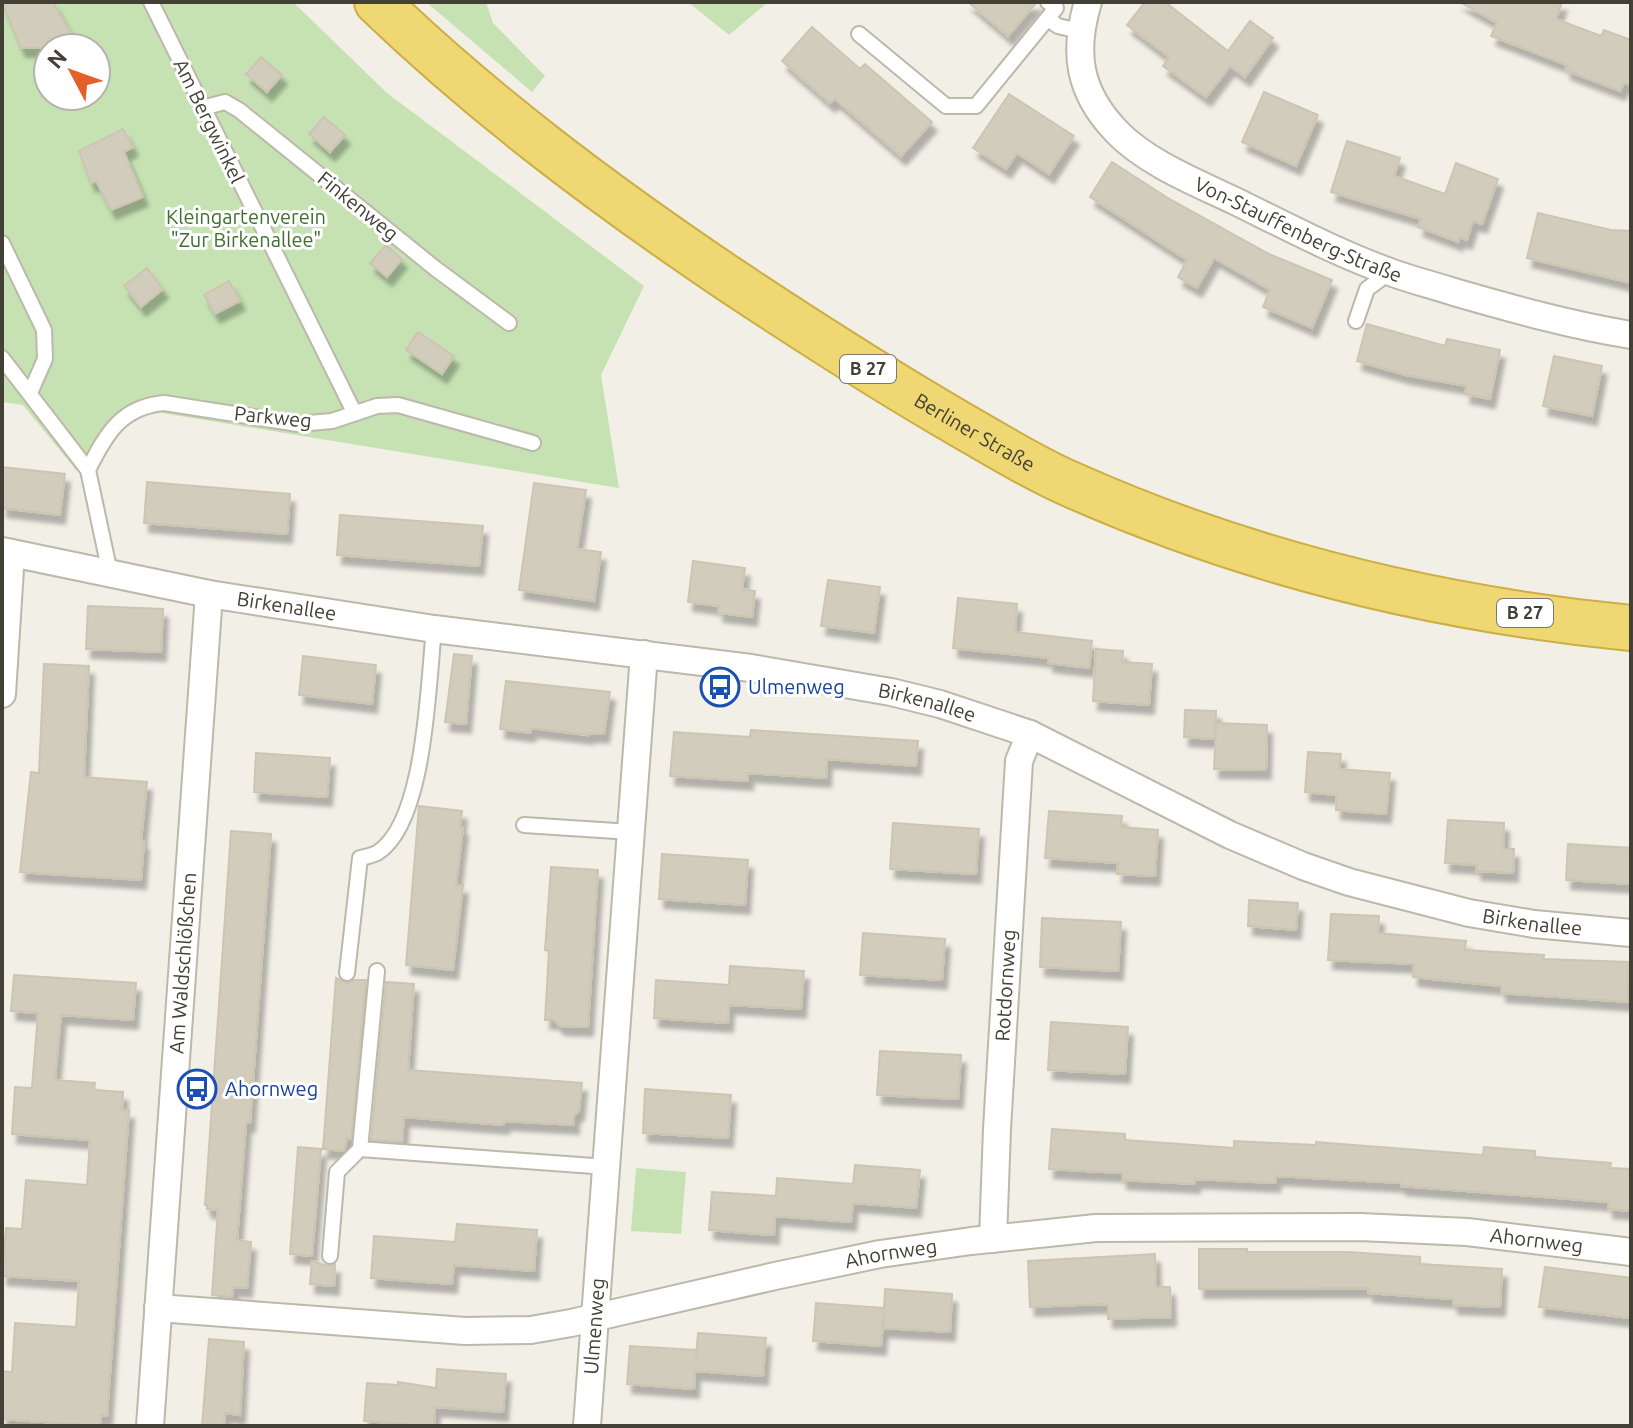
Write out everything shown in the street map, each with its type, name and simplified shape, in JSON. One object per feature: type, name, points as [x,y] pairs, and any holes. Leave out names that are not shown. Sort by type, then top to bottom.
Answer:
[{"type":"highway","name":"Berliner Straße","points":[[377,2],[468,84],[630,211],[814,336],[930,407],[1067,483],[1207,537],[1330,575],[1432,600],[1631,628]]},
{"type":"street","name":"Von-Stauffenberg-Straße","points":[[1088,2],[1079,31],[1080,65],[1088,91],[1117,132],[1191,180],[1390,272],[1541,318],[1631,335]]},
{"type":"street","name":"Birkenallee","points":[[7,552],[209,594],[434,629],[751,668],[891,692],[940,704],[1030,734],[1230,835],[1349,882],[1469,913],[1534,924],[1631,933]]},
{"type":"street","points":[[2,694],[7,552]]},
{"type":"street","name":"Am Waldschlößchen","points":[[150,1426],[209,594]]},
{"type":"street","name":"Ulmenweg","points":[[587,1426],[644,654]]},
{"type":"street","name":"Rotdornweg","points":[[993,1239],[1019,761],[1030,734]]},
{"type":"street","name":"Ahornweg","points":[[158,1308],[498,1332],[544,1328],[880,1254],[1096,1228],[1360,1227],[1496,1235],[1631,1252]]},
{"type":"lane","name":"Am Bergwinkel","points":[[151,2],[354,412]]},
{"type":"lane","points":[[859,34],[946,106],[976,106],[1056,8],[1048,2]]},
{"type":"lane","points":[[1048,19],[1058,26],[1079,31]]},
{"type":"lane","name":"Finkenweg","points":[[202,108],[225,102],[239,110],[436,269],[509,323]]},
{"type":"lane","points":[[2,243],[44,330],[45,359],[30,393]]},
{"type":"lane","points":[[1356,321],[1367,289],[1390,272]]},
{"type":"lane","points":[[2,358],[88,470],[110,573]]},
{"type":"lane","name":"Parkweg","points":[[88,470],[104,438],[123,417],[143,405],[164,403],[298,424],[332,421],[377,406],[398,405],[533,443]]},
{"type":"lane","points":[[347,973],[360,858],[378,852],[397,831],[420,762],[434,629]]},
{"type":"lane","points":[[524,825],[631,832]]},
{"type":"lane","points":[[330,1256],[337,1172],[360,1149],[377,971]]},
{"type":"lane","points":[[360,1149],[607,1167]]},
{"type":"green space","name":"Kleingartenverein \"Zur Birkenallee\"","points":[[2,2],[293,2],[387,93],[644,286],[601,375],[619,488],[144,410],[76,470],[23,405],[2,402]]},
{"type":"green space","points":[[426,2],[486,2],[493,23],[545,76],[532,92]]},
{"type":"green space","points":[[688,2],[768,2],[729,35]]},
{"type":"green space","points":[[636,1168],[686,1172],[681,1234],[631,1231]]},
{"type":"building","points":[[2,2],[53,2],[70,32],[32,32],[32,48],[21,48]]},
{"type":"building","points":[[968,2],[1037,2],[1008,36]]},
{"type":"building","points":[[1145,2],[1165,2],[1228,51],[1250,21],[1273,38],[1245,77],[1230,66],[1206,97],[1163,66],[1169,57],[1127,25]]},
{"type":"building","points":[[1460,2],[1562,2],[1556,19],[1601,36],[1604,30],[1631,40],[1631,85],[1624,83],[1620,91],[1565,70],[1567,65],[1491,36],[1497,23]]},
{"type":"building","points":[[812,27],[860,69],[865,64],[932,122],[901,156],[835,99],[830,103],[782,61]]},
{"type":"building","points":[[261,57],[282,75],[267,92],[246,74]]},
{"type":"building","points":[[1264,92],[1318,115],[1296,166],[1242,142]]},
{"type":"building","points":[[1009,94],[1074,136],[1049,174],[1017,153],[1006,169],[973,148]]},
{"type":"building","points":[[324,117],[345,135],[330,152],[309,134]]},
{"type":"building","points":[[123,129],[133,147],[124,152],[143,197],[111,210],[96,181],[91,183],[79,151]]},
{"type":"building","points":[[1347,141],[1400,158],[1394,176],[1445,194],[1456,163],[1498,179],[1482,224],[1473,221],[1467,240],[1459,237],[1458,242],[1418,227],[1421,219],[1331,192]]},
{"type":"building","points":[[1112,162],[1168,198],[1269,254],[1332,280],[1312,328],[1263,307],[1270,290],[1214,258],[1197,288],[1178,277],[1187,260],[1090,197]]},
{"type":"building","points":[[1538,213],[1611,230],[1631,231],[1631,283],[1527,258]]},
{"type":"building","points":[[386,245],[402,259],[387,277],[370,263]]},
{"type":"building","points":[[147,268],[163,289],[141,307],[124,286]]},
{"type":"building","points":[[229,281],[240,301],[215,314],[204,295]]},
{"type":"building","points":[[1367,324],[1445,346],[1447,339],[1500,350],[1490,399],[1465,394],[1467,386],[1406,375],[1357,361]]},
{"type":"building","points":[[418,332],[454,356],[442,374],[406,350]]},
{"type":"building","points":[[1554,356],[1602,366],[1592,416],[1543,406]]},
{"type":"building","points":[[2,467],[65,474],[60,515],[2,508]]},
{"type":"building","points":[[147,482],[290,494],[287,534],[144,523]]},
{"type":"building","points":[[534,483],[586,490],[577,549],[601,552],[594,601],[519,590]]},
{"type":"building","points":[[340,515],[483,526],[479,566],[337,555]]},
{"type":"building","points":[[693,561],[745,568],[742,589],[755,591],[752,617],[718,613],[719,606],[688,602]]},
{"type":"building","points":[[828,580],[880,587],[874,633],[821,626]]},
{"type":"building","points":[[958,598],[1017,604],[1015,632],[1092,641],[1089,668],[1048,663],[1049,658],[953,648]]},
{"type":"building","points":[[88,606],[163,609],[161,652],[86,649]]},
{"type":"building","points":[[1096,649],[1123,651],[1122,662],[1152,664],[1149,705],[1093,701]]},
{"type":"building","points":[[454,654],[472,656],[466,724],[445,722]]},
{"type":"building","points":[[303,656],[376,665],[372,704],[299,695]]},
{"type":"building","points":[[44,664],[89,666],[84,777],[147,782],[141,880],[20,872],[31,772],[39,773]]},
{"type":"building","points":[[506,681],[610,692],[604,734],[531,728],[530,733],[500,729]]},
{"type":"building","points":[[1185,710],[1216,711],[1215,739],[1184,737]]},
{"type":"building","points":[[1216,723],[1267,725],[1266,770],[1214,769]]},
{"type":"building","points":[[751,730],[918,741],[916,766],[827,759],[826,778],[748,773],[748,781],[670,776],[674,732],[750,737]]},
{"type":"building","points":[[1308,752],[1341,754],[1339,769],[1390,773],[1386,814],[1336,810],[1337,795],[1305,792]]},
{"type":"building","points":[[256,753],[330,758],[327,797],[254,792]]},
{"type":"building","points":[[419,806],[462,811],[456,885],[463,885],[453,970],[406,965]]},
{"type":"building","points":[[1049,811],[1122,816],[1121,827],[1158,830],[1155,876],[1117,874],[1118,863],[1045,858]]},
{"type":"building","points":[[1448,820],[1504,823],[1503,849],[1514,849],[1513,873],[1476,871],[1477,865],[1445,863]]},
{"type":"building","points":[[893,823],[979,829],[976,874],[890,869]]},
{"type":"building","points":[[231,831],[271,834],[250,1123],[246,1123],[237,1240],[251,1242],[247,1288],[233,1287],[232,1297],[212,1295],[218,1210],[207,1209],[205,1205]]},
{"type":"building","points":[[1568,844],[1631,848],[1631,884],[1566,880]]},
{"type":"building","points":[[662,854],[748,860],[745,905],[659,899]]},
{"type":"building","points":[[551,867],[598,870],[588,1027],[560,1026],[554,1020],[545,1020],[549,951],[545,950]]},
{"type":"building","points":[[1249,900],[1298,903],[1296,930],[1248,926]]},
{"type":"building","points":[[1331,914],[1379,916],[1378,933],[1466,941],[1465,950],[1544,955],[1543,959],[1629,962],[1628,1002],[1501,993],[1501,986],[1413,977],[1414,964],[1328,960]]},
{"type":"building","points":[[1042,918],[1121,922],[1118,971],[1040,967]]},
{"type":"building","points":[[863,933],[945,939],[942,980],[860,975]]},
{"type":"building","points":[[730,966],[804,971],[801,1009],[729,1005],[728,1023],[654,1018],[656,980],[729,985]]},
{"type":"building","points":[[14,975],[136,983],[133,1020],[61,1015],[55,1080],[95,1083],[94,1090],[123,1092],[122,1110],[129,1110],[107,1416],[101,1415],[100,1426],[2,1419],[2,1371],[12,1372],[15,1323],[76,1327],[79,1281],[2,1276],[6,1228],[22,1229],[26,1180],[87,1185],[90,1140],[12,1134],[15,1087],[32,1088],[38,1013],[11,1011]]},
{"type":"building","points":[[336,978],[347,983],[366,980],[351,1139],[347,1138],[344,1151],[323,1149]]},
{"type":"building","points":[[386,982],[414,984],[408,1070],[582,1083],[574,1125],[504,1121],[504,1125],[404,1117],[402,1142],[371,1140]]},
{"type":"building","points":[[1051,1022],[1128,1027],[1125,1074],[1048,1070]]},
{"type":"building","points":[[880,1051],[961,1055],[958,1099],[877,1095]]},
{"type":"building","points":[[645,1089],[731,1095],[728,1138],[643,1133]]},
{"type":"building","points":[[1052,1129],[1125,1134],[1125,1140],[1234,1148],[1234,1141],[1316,1145],[1316,1142],[1483,1155],[1484,1147],[1535,1151],[1535,1157],[1611,1163],[1610,1168],[1631,1169],[1631,1211],[1608,1209],[1608,1202],[1401,1186],[1401,1183],[1276,1176],[1275,1183],[1195,1179],[1195,1184],[1122,1180],[1122,1173],[1049,1169]]},
{"type":"building","points":[[298,1147],[321,1149],[312,1256],[290,1254]]},
{"type":"building","points":[[855,1165],[920,1170],[916,1208],[853,1203],[851,1222],[775,1216],[774,1235],[709,1230],[712,1192],[776,1196],[777,1178],[853,1184]]},
{"type":"building","points":[[457,1224],[537,1230],[534,1271],[454,1265],[452,1284],[371,1278],[374,1236],[455,1242]]},
{"type":"building","points":[[1199,1249],[1349,1252],[1420,1257],[1420,1264],[1502,1269],[1500,1307],[1453,1305],[1453,1299],[1368,1293],[1369,1288],[1199,1289]]},
{"type":"building","points":[[1155,1254],[1156,1287],[1170,1287],[1171,1317],[1108,1319],[1108,1305],[1102,1304],[1030,1307],[1028,1261]]},
{"type":"building","points":[[312,1261],[328,1266],[335,1264],[334,1286],[310,1284]]},
{"type":"building","points":[[1545,1267],[1631,1278],[1631,1318],[1539,1307]]},
{"type":"building","points":[[885,1289],[952,1294],[950,1332],[883,1328],[884,1313],[881,1346],[813,1341],[816,1303],[884,1308]]},
{"type":"building","points":[[698,1333],[766,1338],[763,1376],[695,1371],[694,1389],[627,1384],[630,1346],[696,1350],[696,1358]]},
{"type":"building","points":[[209,1339],[244,1342],[240,1415],[225,1413],[224,1426],[202,1426]]},
{"type":"building","points":[[437,1369],[506,1374],[503,1412],[435,1407],[434,1426],[364,1421],[367,1383],[398,1385],[398,1382],[436,1388]]},
{"type":"place","name":"Ulmenweg","points":[[720,687]]},
{"type":"place","name":"Ahornweg","points":[[197,1089]]}]
